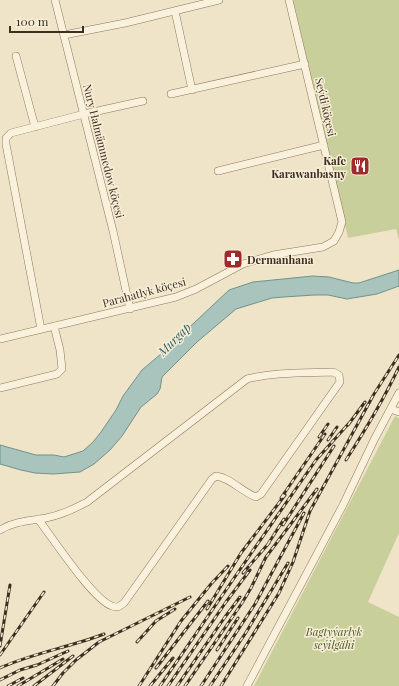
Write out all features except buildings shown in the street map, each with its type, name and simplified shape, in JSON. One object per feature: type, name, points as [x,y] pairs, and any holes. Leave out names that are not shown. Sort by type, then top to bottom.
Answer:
[{"type":"street","name":"Nury Halmämmedow köçesi","points":[[55,0],[115,238],[130,308]]},
{"type":"street","points":[[64,35],[125,23],[219,0]]},
{"type":"street","name":"Seýdi köçesi","points":[[289,0],[342,222],[334,241]]},
{"type":"street","points":[[175,11],[192,90]]},
{"type":"street","points":[[16,56],[35,127]]},
{"type":"street","points":[[171,94],[305,64]]},
{"type":"street","points":[[41,329],[6,138],[11,133],[84,114],[143,101]]},
{"type":"street","points":[[218,172],[324,145]]},
{"type":"street","name":"Parahatlyk köçesi","points":[[0,339],[176,297],[196,290],[243,264],[273,255],[323,247],[334,241]]},
{"type":"street","points":[[0,388],[57,374],[62,369],[60,350],[54,326]]},
{"type":"street","points":[[0,530],[8,525],[25,520],[38,519],[66,513],[87,502],[247,379],[280,374],[333,372],[339,375],[340,382],[261,494],[256,497],[250,495],[222,477],[216,476],[212,479],[124,603],[118,607],[112,606],[100,598],[85,582],[38,519]]},
{"type":"street","points":[[247,686],[343,506],[374,440],[399,393]]},
{"type":"street","points":[[391,409],[399,412]]},
{"type":"green space","points":[[293,0],[399,0],[399,240],[396,229],[348,238]]},
{"type":"green space","name":"Bagtyýarlyk seýilgähi","points":[[395,416],[399,418],[399,533],[368,602],[399,617],[399,686],[254,686]]},
{"type":"water","points":[[399,270],[399,286],[377,294],[347,299],[328,295],[272,298],[236,309],[197,342],[162,377],[160,389],[157,394],[141,407],[122,436],[110,450],[94,464],[80,472],[53,474],[35,473],[0,464],[0,445],[36,455],[54,455],[64,457],[83,451],[101,432],[116,410],[123,396],[142,370],[229,290],[253,282],[313,276],[329,277],[359,283]]},
{"type":"railway","points":[[221,686],[279,593],[293,562],[310,511],[374,394],[399,355]]},
{"type":"railway","points":[[346,460],[361,437],[399,367]]},
{"type":"railway","points":[[348,425],[365,402]]},
{"type":"railway","points":[[160,686],[316,460],[351,421]]},
{"type":"railway","points":[[319,437],[328,424]]},
{"type":"railway","points":[[328,440],[337,427]]},
{"type":"railway","points":[[281,498],[325,434]]},
{"type":"railway","points":[[283,525],[334,446]]},
{"type":"railway","points":[[185,686],[242,603],[266,557],[317,489]]},
{"type":"railway","points":[[207,609],[241,553],[285,495]]},
{"type":"railway","points":[[201,686],[255,604],[304,513]]},
{"type":"railway","points":[[268,544],[284,519]]},
{"type":"railway","points":[[243,573],[269,543]]},
{"type":"railway","points":[[210,686],[245,634],[288,563]]},
{"type":"railway","points":[[139,686],[181,621],[211,584],[228,566]]},
{"type":"railway","points":[[168,686],[250,570]]},
{"type":"railway","points":[[0,646],[10,585]]},
{"type":"railway","points":[[0,655],[44,592]]},
{"type":"railway","points":[[53,686],[76,660],[99,642],[190,597]]},
{"type":"railway","points":[[177,686],[240,597]]},
{"type":"railway","points":[[156,668],[208,601]]},
{"type":"railway","points":[[137,642],[156,621],[175,609]]},
{"type":"railway","points":[[217,650],[238,618]]},
{"type":"railway","points":[[0,668],[25,658],[104,634]]},
{"type":"railway","points":[[0,680],[20,670],[37,665],[68,651]]},
{"type":"railway","points":[[34,686],[73,656]]},
{"type":"railway","points":[[150,686],[173,658]]},
{"type":"railway","points":[[18,686],[63,659]]},
{"type":"railway","points":[[8,686],[23,678]]},
{"type":"place","name":"Kafe Karawanbasny","points":[[360,166]]},
{"type":"place","name":"Dermanhana","points":[[233,259]]},
{"type":"water label","name":"Murgap","points":[[174,339]]}]
